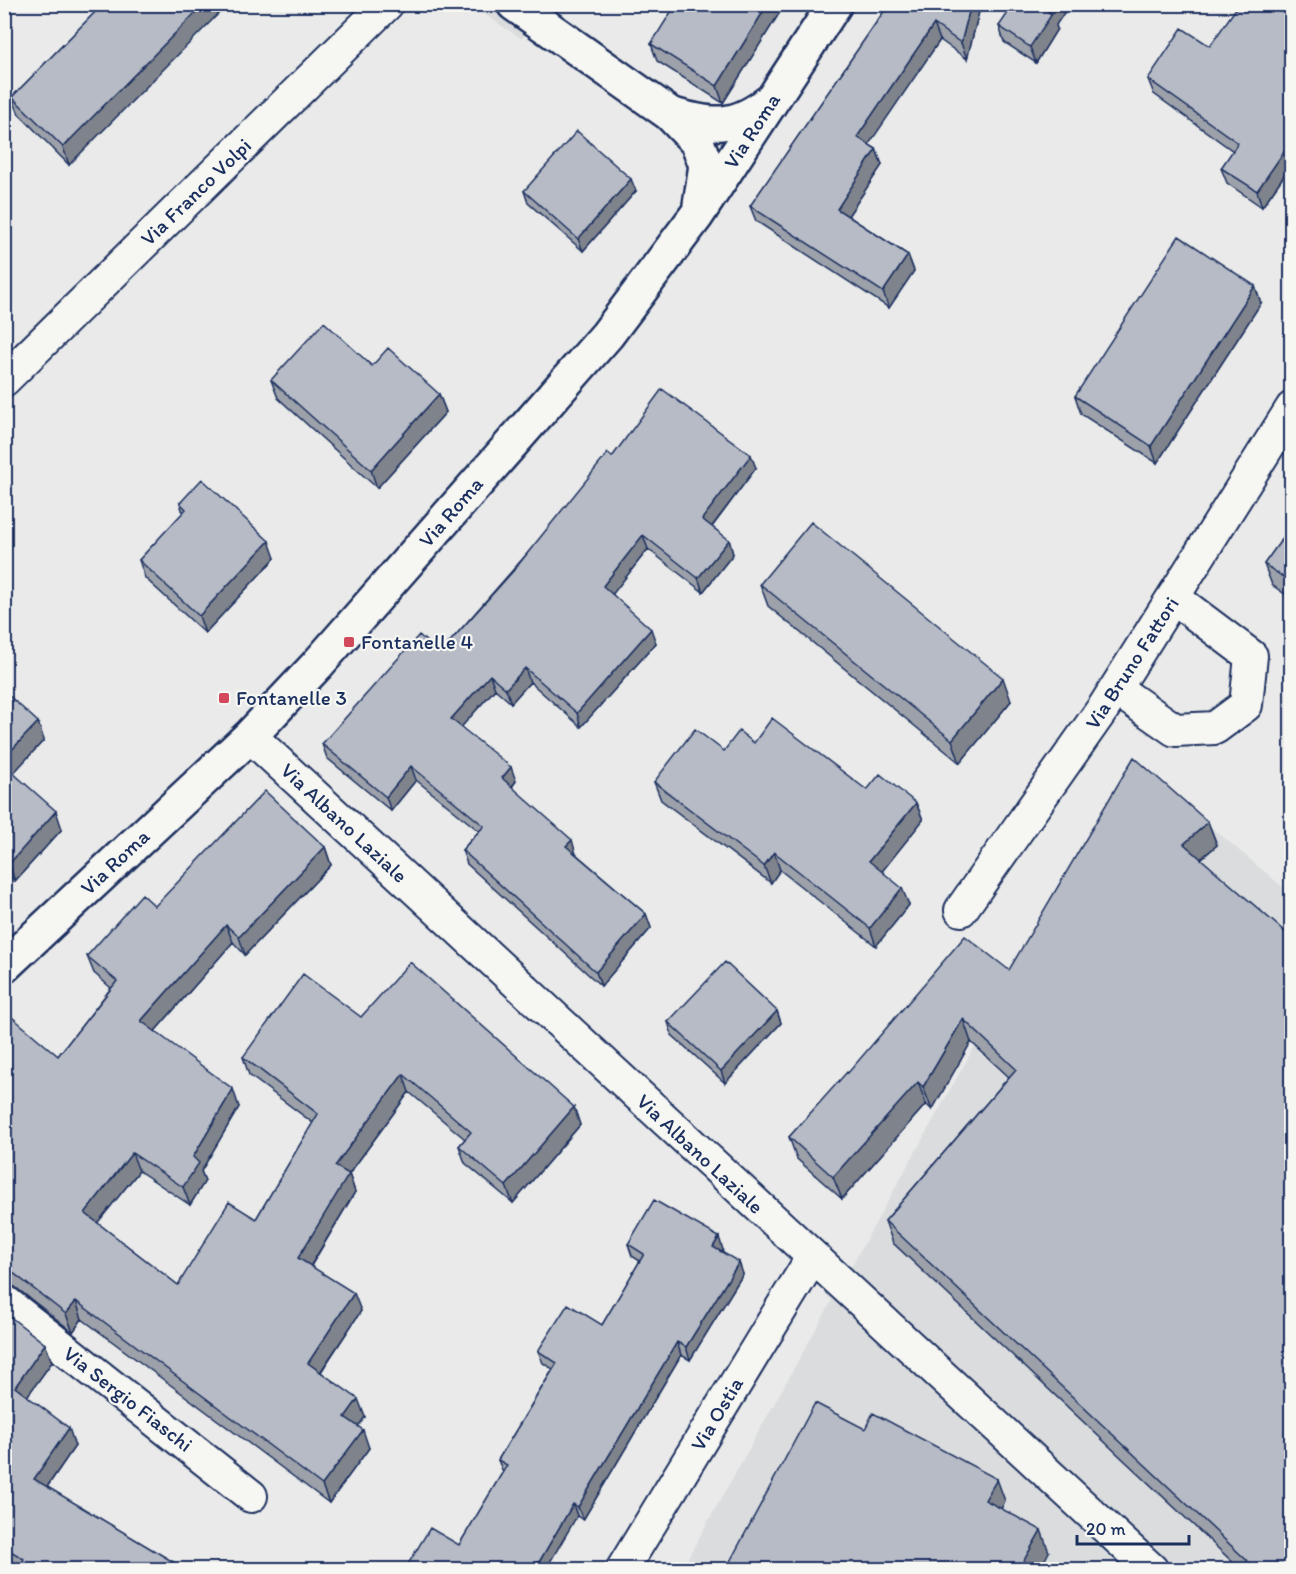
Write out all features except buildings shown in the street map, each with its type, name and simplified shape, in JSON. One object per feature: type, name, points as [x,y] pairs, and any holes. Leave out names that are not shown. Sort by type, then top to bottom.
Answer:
[{"type":"main road","points":[[514,4],[670,114],[697,142],[706,165],[704,189],[697,215]]},
{"type":"main road","name":"Via Roma","points":[[4,966],[250,736],[317,664],[607,334],[697,215],[835,4]]},
{"type":"main road","points":[[670,114],[698,122],[721,124],[752,116],[775,97]]},
{"type":"street","name":"Via Franco Volpi","points":[[4,380],[387,4]]},
{"type":"street","name":"Via Bruno Fattori","points":[[961,910],[1116,689],[1292,408]]},
{"type":"street","points":[[1116,689],[1175,730],[1215,728],[1246,705],[1251,656],[1174,598]]},
{"type":"street","name":"Via Albano Laziale","points":[[250,736],[812,1258],[1152,1569]]},
{"type":"street","name":"Via Ostia","points":[[622,1569],[812,1258]]},
{"type":"street","name":"Via Sergio Fiaschi","points":[[4,1301],[251,1496]]},
{"type":"shaded area","points":[[470,5],[548,5],[522,39]]},
{"type":"shaded area","points":[[1134,762],[1291,894],[1291,1569],[681,1570]]},
{"type":"place","name":"Fontanelle 4","points":[[349,642]]},
{"type":"place","name":"Fontanelle 3","points":[[224,698]]}]
